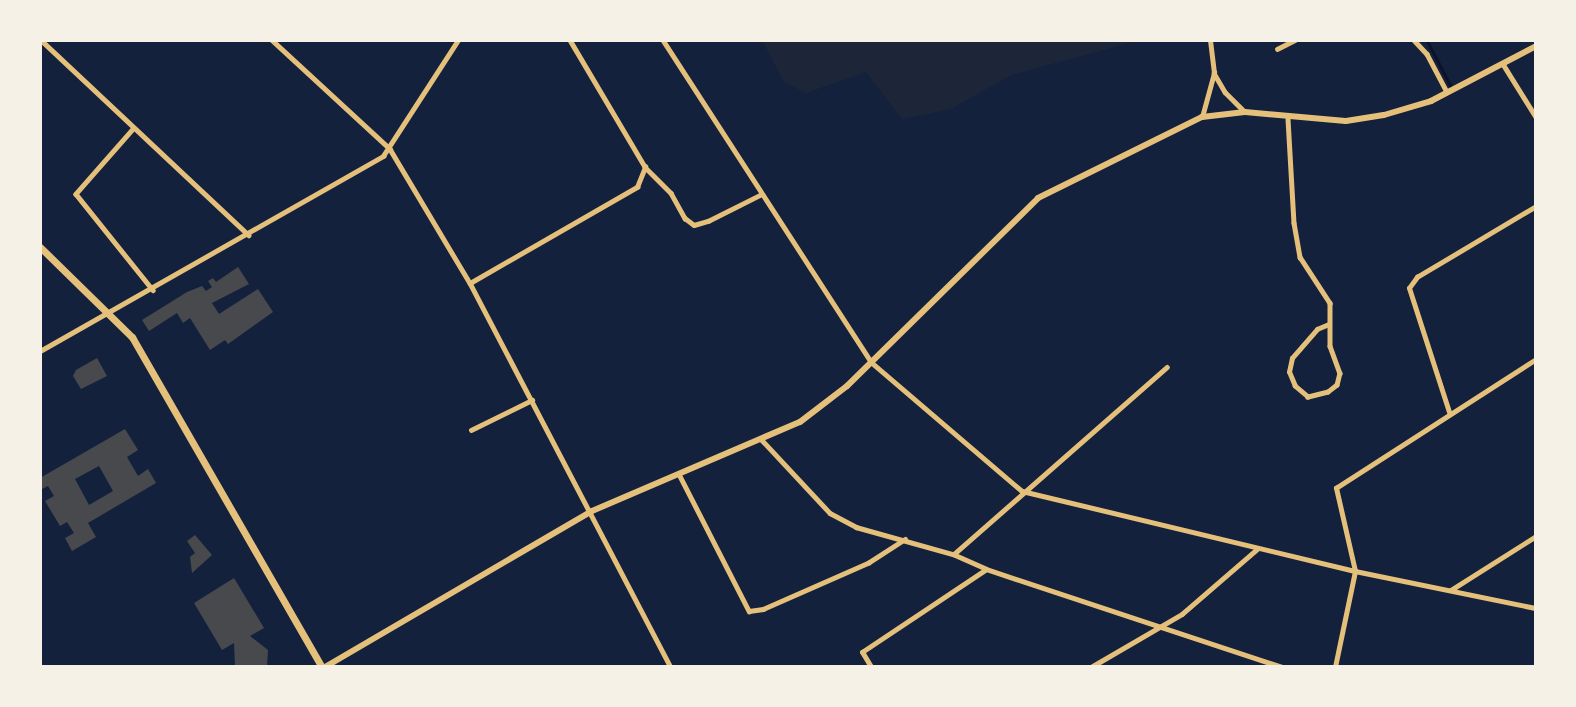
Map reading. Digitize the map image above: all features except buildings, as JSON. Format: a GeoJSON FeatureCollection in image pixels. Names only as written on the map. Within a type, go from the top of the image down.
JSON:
{"type":"FeatureCollection","features":[{"type":"Feature","properties":{"kind":"main road"},"geometry":{"type":"LineString","coordinates":[[40,247],[112,314],[132,337],[324,667]]}},
{"type":"Feature","properties":{"kind":"street"},"geometry":{"type":"LineString","coordinates":[[41,40],[249,236]]}},
{"type":"Feature","properties":{"kind":"street"},"geometry":{"type":"LineString","coordinates":[[272,40],[390,149],[470,283],[592,511],[671,667]]}},
{"type":"Feature","properties":{"kind":"street"},"geometry":{"type":"LineString","coordinates":[[40,351],[112,314],[249,236],[390,149],[458,40]]}},
{"type":"Feature","properties":{"kind":"street"},"geometry":{"type":"LineString","coordinates":[[570,40],[645,167],[694,225],[762,194]]}},
{"type":"Feature","properties":{"kind":"street"},"geometry":{"type":"LineString","coordinates":[[663,40],[871,362],[1022,491],[1355,571],[1536,608]]}},
{"type":"Feature","properties":{"kind":"street"},"geometry":{"type":"LineString","coordinates":[[1202,117],[1214,73],[1210,40]]}},
{"type":"Feature","properties":{"kind":"street"},"geometry":{"type":"LineString","coordinates":[[1277,49],[1295,40]]}},
{"type":"Feature","properties":{"kind":"street"},"geometry":{"type":"LineString","coordinates":[[1414,40],[1447,93]]}},
{"type":"Feature","properties":{"kind":"street"},"geometry":{"type":"LineString","coordinates":[[324,667],[592,511],[680,476],[800,422],[871,362],[1038,198],[1202,117],[1245,112],[1288,119],[1346,121],[1384,115],[1447,93],[1536,46]]}},
{"type":"Feature","properties":{"kind":"street"},"geometry":{"type":"LineString","coordinates":[[1503,63],[1536,117]]}},
{"type":"Feature","properties":{"kind":"street"},"geometry":{"type":"LineString","coordinates":[[1214,73],[1225,92],[1245,112]]}},
{"type":"Feature","properties":{"kind":"street"},"geometry":{"type":"LineString","coordinates":[[1288,119],[1294,223],[1300,257],[1330,303],[1330,346],[1340,373],[1337,385],[1318,397],[1308,397],[1292,379],[1292,358],[1317,329],[1329,324]]}},
{"type":"Feature","properties":{"kind":"street"},"geometry":{"type":"LineString","coordinates":[[134,128],[76,194],[153,290]]}},
{"type":"Feature","properties":{"kind":"street"},"geometry":{"type":"LineString","coordinates":[[470,283],[636,187],[645,167]]}},
{"type":"Feature","properties":{"kind":"street"},"geometry":{"type":"LineString","coordinates":[[1449,412],[1409,288],[1417,277],[1536,206]]}},
{"type":"Feature","properties":{"kind":"street"},"geometry":{"type":"LineString","coordinates":[[1335,667],[1355,571],[1336,488],[1449,412],[1536,359]]}},
{"type":"Feature","properties":{"kind":"street"},"geometry":{"type":"LineString","coordinates":[[953,554],[1022,491],[1167,368]]}},
{"type":"Feature","properties":{"kind":"street"},"geometry":{"type":"LineString","coordinates":[[471,430],[532,400]]}},
{"type":"Feature","properties":{"kind":"street"},"geometry":{"type":"LineString","coordinates":[[761,439],[830,513],[856,527],[953,554],[986,569],[1283,667]]}},
{"type":"Feature","properties":{"kind":"street"},"geometry":{"type":"LineString","coordinates":[[680,476],[749,611],[868,563],[906,539]]}},
{"type":"Feature","properties":{"kind":"street"},"geometry":{"type":"LineString","coordinates":[[1451,590],[1536,536]]}},
{"type":"Feature","properties":{"kind":"street"},"geometry":{"type":"LineString","coordinates":[[1091,667],[1182,614],[1257,548]]}},
{"type":"Feature","properties":{"kind":"street"},"geometry":{"type":"LineString","coordinates":[[871,667],[862,652],[986,569]]}},
{"type":"Feature","properties":{"kind":"shaded area"},"geometry":{"type":"Polygon","coordinates":[[[762,40],[1140,40],[1011,75],[951,109],[902,119],[866,72],[806,93],[784,82],[762,40]]]}},
{"type":"Feature","properties":{"kind":"waterway"},"geometry":{"type":"LineString","coordinates":[[1427,40],[1453,90]]}}]}
